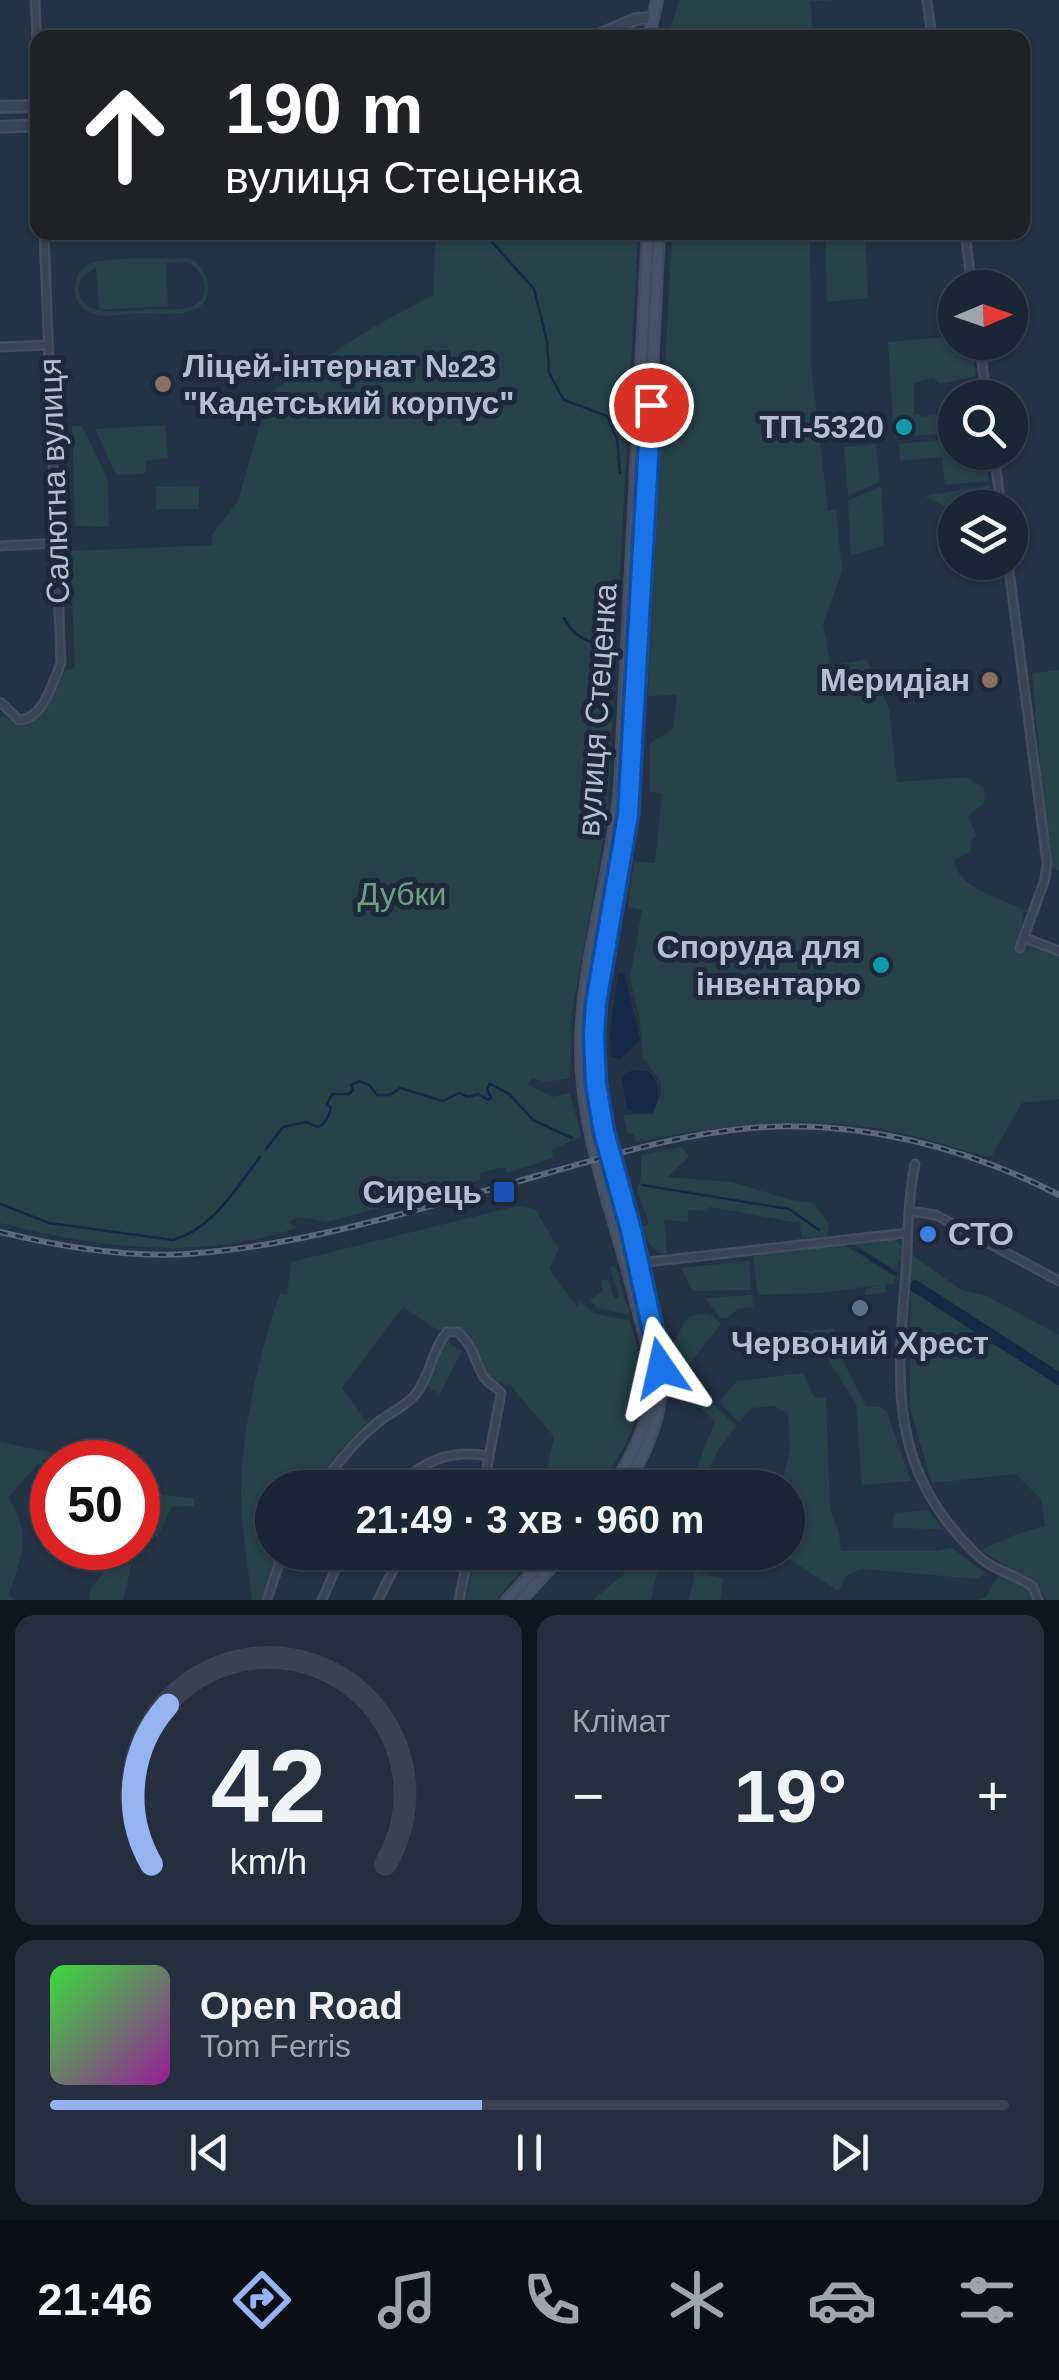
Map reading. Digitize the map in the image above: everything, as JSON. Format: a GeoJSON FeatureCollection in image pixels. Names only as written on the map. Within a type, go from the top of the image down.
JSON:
{"type":"FeatureCollection","features":[{"type":"Feature","properties":{"kind":"main road"},"geometry":{"type":"LineString","coordinates":[[652,30],[657,0]]}},
{"type":"Feature","properties":{"kind":"main road","name":"вулиця Стеценка"},"geometry":{"type":"LineString","coordinates":[[623,1470],[634,1454],[645,1425],[651,1370],[585,1102],[582,1033],[585,992],[612,852],[620,786],[648,240]]}},
{"type":"Feature","properties":{"kind":"main road","name":"вулиця Стеценка"},"geometry":{"type":"LineString","coordinates":[[633,1470],[650,1440],[657,1416],[661,1386],[659,1352],[596,1084],[596,1003],[630,798],[659,240]]}},
{"type":"Feature","properties":{"kind":"main road"},"geometry":{"type":"LineString","coordinates":[[507,1600],[534,1570]]}},
{"type":"Feature","properties":{"kind":"main road"},"geometry":{"type":"LineString","coordinates":[[522,1600],[548,1570]]}},
{"type":"Feature","properties":{"kind":"street"},"geometry":{"type":"LineString","coordinates":[[35,0],[36,30]]}},
{"type":"Feature","properties":{"kind":"street"},"geometry":{"type":"LineString","coordinates":[[927,0],[931,30]]}},
{"type":"Feature","properties":{"kind":"street"},"geometry":{"type":"LineString","coordinates":[[610,30],[636,19],[652,30]]}},
{"type":"Feature","properties":{"kind":"street"},"geometry":{"type":"LineString","coordinates":[[0,107],[30,106]]}},
{"type":"Feature","properties":{"kind":"street"},"geometry":{"type":"LineString","coordinates":[[0,126],[30,125]]}},
{"type":"Feature","properties":{"kind":"street","name":"Салютна вулиця"},"geometry":{"type":"LineString","coordinates":[[0,702],[18,720],[28,720],[38,711],[61,663],[44,240]]}},
{"type":"Feature","properties":{"kind":"street"},"geometry":{"type":"LineString","coordinates":[[966,240],[970,270]]}},
{"type":"Feature","properties":{"kind":"street"},"geometry":{"type":"LineString","coordinates":[[0,347],[49,345]]}},
{"type":"Feature","properties":{"kind":"street"},"geometry":{"type":"LineString","coordinates":[[0,546],[56,543]]}},
{"type":"Feature","properties":{"kind":"street"},"geometry":{"type":"LineString","coordinates":[[1010,580],[1047,863],[1020,948]]}},
{"type":"Feature","properties":{"kind":"street"},"geometry":{"type":"LineString","coordinates":[[1024,938],[1059,951]]}},
{"type":"Feature","properties":{"kind":"street"},"geometry":{"type":"LineString","coordinates":[[914,1164],[907,1232],[900,1414],[911,1451],[937,1505],[972,1551],[993,1569],[1025,1581],[1033,1587],[1038,1600]]}},
{"type":"Feature","properties":{"kind":"street"},"geometry":{"type":"LineString","coordinates":[[909,1211],[936,1215],[1059,1281]]}},
{"type":"Feature","properties":{"kind":"street"},"geometry":{"type":"LineString","coordinates":[[639,1263],[907,1232]]}},
{"type":"Feature","properties":{"kind":"street"},"geometry":{"type":"LineString","coordinates":[[332,1470],[342,1454],[420,1389],[435,1349],[447,1332],[458,1332],[476,1353],[484,1376],[501,1394],[486,1470]]}},
{"type":"Feature","properties":{"kind":"street"},"geometry":{"type":"LineString","coordinates":[[413,1470],[440,1456],[489,1456]]}},
{"type":"Feature","properties":{"kind":"street"},"geometry":{"type":"LineString","coordinates":[[266,1600],[277,1570]]}},
{"type":"Feature","properties":{"kind":"street"},"geometry":{"type":"LineString","coordinates":[[322,1600],[335,1570]]}},
{"type":"Feature","properties":{"kind":"street"},"geometry":{"type":"LineString","coordinates":[[378,1600],[393,1570]]}},
{"type":"Feature","properties":{"kind":"street"},"geometry":{"type":"LineString","coordinates":[[458,1600],[465,1570]]}},
{"type":"Feature","properties":{"kind":"green space"},"geometry":{"type":"Polygon","coordinates":[[[679,0],[851,0],[811,1],[812,30],[670,30],[679,0]]]}},
{"type":"Feature","properties":{"kind":"green space","name":"Дубки"},"geometry":{"type":"Polygon","coordinates":[[[436,240],[638,240],[607,820],[571,1018],[570,1078],[546,1082],[532,1078],[528,1085],[552,1097],[570,1093],[581,1136],[552,1150],[553,1158],[507,1173],[505,1167],[480,1173],[480,1180],[328,1222],[299,1217],[288,1222],[297,1228],[223,1245],[186,1248],[111,1244],[0,1223],[0,718],[3,715],[25,722],[33,718],[47,702],[63,671],[75,668],[70,551],[212,545],[212,535],[238,501],[269,393],[433,295],[436,240]]]}},
{"type":"Feature","properties":{"kind":"green space"},"geometry":{"type":"Polygon","coordinates":[[[672,240],[810,240],[811,364],[828,511],[836,509],[842,571],[823,624],[831,666],[867,659],[889,709],[897,782],[966,777],[984,788],[985,802],[968,816],[977,837],[972,839],[970,852],[955,859],[957,869],[970,885],[1024,910],[1018,950],[1022,952],[1027,942],[1059,954],[1059,1099],[1022,1103],[991,1157],[910,1135],[841,1124],[738,1126],[635,1142],[634,1134],[627,1133],[623,1115],[653,1114],[661,1095],[661,1082],[643,1058],[639,1015],[630,979],[642,910],[628,907],[634,861],[655,863],[662,793],[650,792],[650,743],[673,729],[677,695],[648,696],[672,240]]]}},
{"type":"Feature","properties":{"kind":"green space"},"geometry":{"type":"Polygon","coordinates":[[[825,240],[865,240],[868,298],[827,302],[825,240]]]}},
{"type":"Feature","properties":{"kind":"green space"},"geometry":{"type":"Polygon","coordinates":[[[189,258],[202,269],[208,284],[205,300],[191,311],[102,316],[84,309],[76,297],[78,275],[97,261],[189,258]],[[186,262],[166,263],[168,306],[99,310],[179,309],[196,304],[202,299],[205,285],[199,271],[186,262]],[[96,267],[81,278],[79,292],[90,307],[99,310],[96,267]]]}},
{"type":"Feature","properties":{"kind":"green space"},"geometry":{"type":"Polygon","coordinates":[[[938,338],[938,360],[974,360],[976,376],[914,383],[914,414],[938,414],[938,434],[894,437],[888,342],[938,338]]]}},
{"type":"Feature","properties":{"kind":"green space"},"geometry":{"type":"Polygon","coordinates":[[[165,425],[168,458],[146,461],[145,474],[116,475],[95,429],[165,425]]]}},
{"type":"Feature","properties":{"kind":"green space"},"geometry":{"type":"Polygon","coordinates":[[[72,426],[82,426],[108,480],[109,527],[75,526],[72,426]]]}},
{"type":"Feature","properties":{"kind":"green space"},"geometry":{"type":"Polygon","coordinates":[[[938,440],[938,457],[900,461],[899,444],[938,440]]]}},
{"type":"Feature","properties":{"kind":"green space"},"geometry":{"type":"Polygon","coordinates":[[[876,444],[880,482],[848,496],[844,447],[876,444]]]}},
{"type":"Feature","properties":{"kind":"green space"},"geometry":{"type":"Polygon","coordinates":[[[943,470],[987,470],[988,481],[945,485],[943,470]]]}},
{"type":"Feature","properties":{"kind":"green space"},"geometry":{"type":"Polygon","coordinates":[[[990,485],[991,490],[960,490],[990,485]]]}},
{"type":"Feature","properties":{"kind":"green space"},"geometry":{"type":"Polygon","coordinates":[[[199,486],[199,509],[156,509],[156,487],[199,486]]]}},
{"type":"Feature","properties":{"kind":"green space"},"geometry":{"type":"Polygon","coordinates":[[[881,486],[884,545],[851,556],[848,501],[881,486]]]}},
{"type":"Feature","properties":{"kind":"green space"},"geometry":{"type":"Polygon","coordinates":[[[1059,670],[1059,871],[1049,865],[1032,673],[1059,670]]]}},
{"type":"Feature","properties":{"kind":"green space"},"geometry":{"type":"Polygon","coordinates":[[[682,1147],[689,1157],[667,1177],[731,1182],[814,1203],[829,1224],[827,1238],[802,1237],[799,1223],[710,1207],[688,1210],[688,1222],[664,1220],[667,1254],[657,1251],[643,1226],[649,1224],[637,1190],[641,1155],[682,1147]]]}},
{"type":"Feature","properties":{"kind":"green space"},"geometry":{"type":"Polygon","coordinates":[[[517,1206],[535,1209],[559,1249],[549,1269],[577,1307],[580,1302],[594,1313],[630,1321],[640,1360],[641,1394],[632,1428],[610,1470],[547,1470],[554,1437],[510,1385],[489,1378],[464,1336],[449,1329],[439,1331],[403,1307],[342,1388],[367,1423],[327,1470],[255,1470],[255,1570],[274,1570],[264,1600],[252,1600],[242,1512],[247,1422],[280,1293],[287,1295],[291,1262],[517,1206]]]}},
{"type":"Feature","properties":{"kind":"green space"},"geometry":{"type":"Polygon","coordinates":[[[895,1239],[902,1247],[902,1257],[894,1269],[853,1244],[895,1239]]]}},
{"type":"Feature","properties":{"kind":"green space"},"geometry":{"type":"Polygon","coordinates":[[[844,1245],[895,1277],[895,1283],[885,1285],[887,1292],[865,1295],[866,1289],[880,1285],[821,1293],[758,1295],[753,1259],[757,1253],[844,1245]]]}},
{"type":"Feature","properties":{"kind":"green space"},"geometry":{"type":"Polygon","coordinates":[[[911,1254],[961,1290],[987,1296],[1059,1335],[1059,1600],[1047,1600],[1034,1583],[981,1550],[1045,1526],[1041,1499],[1016,1474],[932,1483],[910,1409],[911,1254]]]}},
{"type":"Feature","properties":{"kind":"green space"},"geometry":{"type":"Polygon","coordinates":[[[749,1261],[751,1290],[692,1291],[681,1268],[749,1261]]]}},
{"type":"Feature","properties":{"kind":"green space"},"geometry":{"type":"Polygon","coordinates":[[[615,1265],[630,1315],[597,1308],[590,1300],[603,1291],[601,1281],[608,1279],[614,1299],[619,1298],[610,1267],[615,1265]]]}},
{"type":"Feature","properties":{"kind":"green space"},"geometry":{"type":"Polygon","coordinates":[[[752,1295],[753,1307],[738,1309],[726,1319],[705,1298],[752,1295]]]}},
{"type":"Feature","properties":{"kind":"green space"},"geometry":{"type":"Polygon","coordinates":[[[703,1314],[713,1316],[721,1324],[671,1387],[669,1352],[685,1321],[703,1314]]]}},
{"type":"Feature","properties":{"kind":"green space"},"geometry":{"type":"Polygon","coordinates":[[[834,1328],[839,1353],[866,1406],[887,1412],[911,1481],[862,1485],[856,1404],[829,1361],[821,1335],[763,1342],[764,1335],[834,1328]]]}},
{"type":"Feature","properties":{"kind":"green space"},"geometry":{"type":"Polygon","coordinates":[[[446,1341],[462,1351],[440,1394],[426,1385],[446,1341]]]}},
{"type":"Feature","properties":{"kind":"green space"},"geometry":{"type":"Polygon","coordinates":[[[803,1373],[814,1397],[826,1398],[830,1509],[841,1551],[952,1548],[985,1573],[978,1579],[862,1569],[847,1575],[838,1591],[805,1569],[805,1470],[785,1470],[790,1450],[788,1413],[774,1406],[752,1408],[739,1422],[719,1402],[737,1381],[803,1373]]]}},
{"type":"Feature","properties":{"kind":"green space"},"geometry":{"type":"Polygon","coordinates":[[[706,1397],[736,1426],[709,1470],[696,1470],[715,1421],[698,1406],[706,1397]]]}},
{"type":"Feature","properties":{"kind":"green space"},"geometry":{"type":"Polygon","coordinates":[[[0,1442],[30,1448],[30,1473],[8,1497],[21,1524],[23,1545],[9,1595],[15,1600],[0,1600],[0,1442]]]}},
{"type":"Feature","properties":{"kind":"green space"},"geometry":{"type":"Polygon","coordinates":[[[160,1495],[194,1498],[194,1506],[171,1507],[160,1532],[160,1495]]]}},
{"type":"Feature","properties":{"kind":"green space"},"geometry":{"type":"Polygon","coordinates":[[[928,1510],[942,1529],[893,1528],[894,1513],[928,1510]]]}},
{"type":"Feature","properties":{"kind":"green space"},"geometry":{"type":"Polygon","coordinates":[[[130,1570],[123,1600],[89,1600],[91,1588],[104,1572],[130,1570]]]}},
{"type":"Feature","properties":{"kind":"green space"},"geometry":{"type":"Polygon","coordinates":[[[471,1570],[522,1570],[495,1600],[465,1600],[471,1570]]]}},
{"type":"Feature","properties":{"kind":"green space"},"geometry":{"type":"Polygon","coordinates":[[[629,1570],[658,1570],[651,1600],[593,1600],[629,1570]]]}},
{"type":"Feature","properties":{"kind":"green space"},"geometry":{"type":"Polygon","coordinates":[[[695,1572],[724,1578],[720,1600],[689,1600],[695,1572]]]}},
{"type":"Feature","properties":{"kind":"green space"},"geometry":{"type":"Polygon","coordinates":[[[998,1576],[1026,1585],[1035,1600],[977,1600],[986,1597],[998,1576]]]}},
{"type":"Feature","properties":{"kind":"water"},"geometry":{"type":"Polygon","coordinates":[[[618,973],[625,975],[640,1040],[621,1059],[611,1057],[610,1031],[618,973]]]}},
{"type":"Feature","properties":{"kind":"water"},"geometry":{"type":"Polygon","coordinates":[[[649,1072],[656,1082],[658,1096],[653,1112],[634,1113],[627,1108],[622,1079],[625,1073],[649,1072]]]}},
{"type":"Feature","properties":{"kind":"waterway"},"geometry":{"type":"LineString","coordinates":[[490,240],[534,289],[547,341],[549,373],[564,400],[607,416],[617,439],[620,473]]}},
{"type":"Feature","properties":{"kind":"waterway"},"geometry":{"type":"LineString","coordinates":[[564,618],[583,639],[593,643],[604,639]]}},
{"type":"Feature","properties":{"kind":"waterway","name":"Сирець"},"geometry":{"type":"LineString","coordinates":[[266,1149],[283,1127],[306,1122],[321,1126],[329,1114],[331,1108],[327,1104],[332,1094],[349,1094],[353,1090],[351,1085],[359,1081],[377,1095],[390,1095],[400,1088],[443,1101],[459,1093],[468,1097],[478,1094],[488,1100],[490,1084],[509,1094],[533,1120],[572,1138]]}},
{"type":"Feature","properties":{"kind":"waterway","name":"Сирець"},"geometry":{"type":"LineString","coordinates":[[0,1204],[49,1223],[173,1240],[212,1217],[260,1157]]}},
{"type":"Feature","properties":{"kind":"waterway","name":"Сирець"},"geometry":{"type":"LineString","coordinates":[[642,1185],[789,1209],[819,1230]]}},
{"type":"Feature","properties":{"kind":"waterway","name":"Сирець"},"geometry":{"type":"LineString","coordinates":[[858,1250],[896,1274]]}},
{"type":"Feature","properties":{"kind":"waterway","name":"Сирець"},"geometry":{"type":"LineString","coordinates":[[915,1286],[1059,1379]]}},
{"type":"Feature","properties":{"kind":"railway"},"geometry":{"type":"LineString","coordinates":[[0,1232],[117,1253],[164,1255],[234,1249],[371,1222],[675,1140],[790,1126],[870,1133],[949,1150],[1059,1195]]}},
{"type":"Feature","properties":{"kind":"place","name":"Ліцей-інтернат №23 \"Кадетський корпус\""},"geometry":{"type":"Point","coordinates":[163,384]}},
{"type":"Feature","properties":{"kind":"place","name":"ТП-5320"},"geometry":{"type":"Point","coordinates":[904,427]}},
{"type":"Feature","properties":{"kind":"place","name":"Меридіан"},"geometry":{"type":"Point","coordinates":[990,680]}},
{"type":"Feature","properties":{"kind":"place","name":"Споруда для інвентарю"},"geometry":{"type":"Point","coordinates":[881,965]}},
{"type":"Feature","properties":{"kind":"place","name":"Сирець"},"geometry":{"type":"Point","coordinates":[504,1192]}},
{"type":"Feature","properties":{"kind":"place","name":"СТО"},"geometry":{"type":"Point","coordinates":[928,1234]}},
{"type":"Feature","properties":{"kind":"place","name":"Червоний Хрест"},"geometry":{"type":"Point","coordinates":[860,1308]}},
{"type":"Feature","properties":{"kind":"route"},"geometry":{"type":"LineString","coordinates":[[651,405],[628,815],[596,1003],[594,1036],[604,1132],[631,1230],[661,1368]]}}]}
